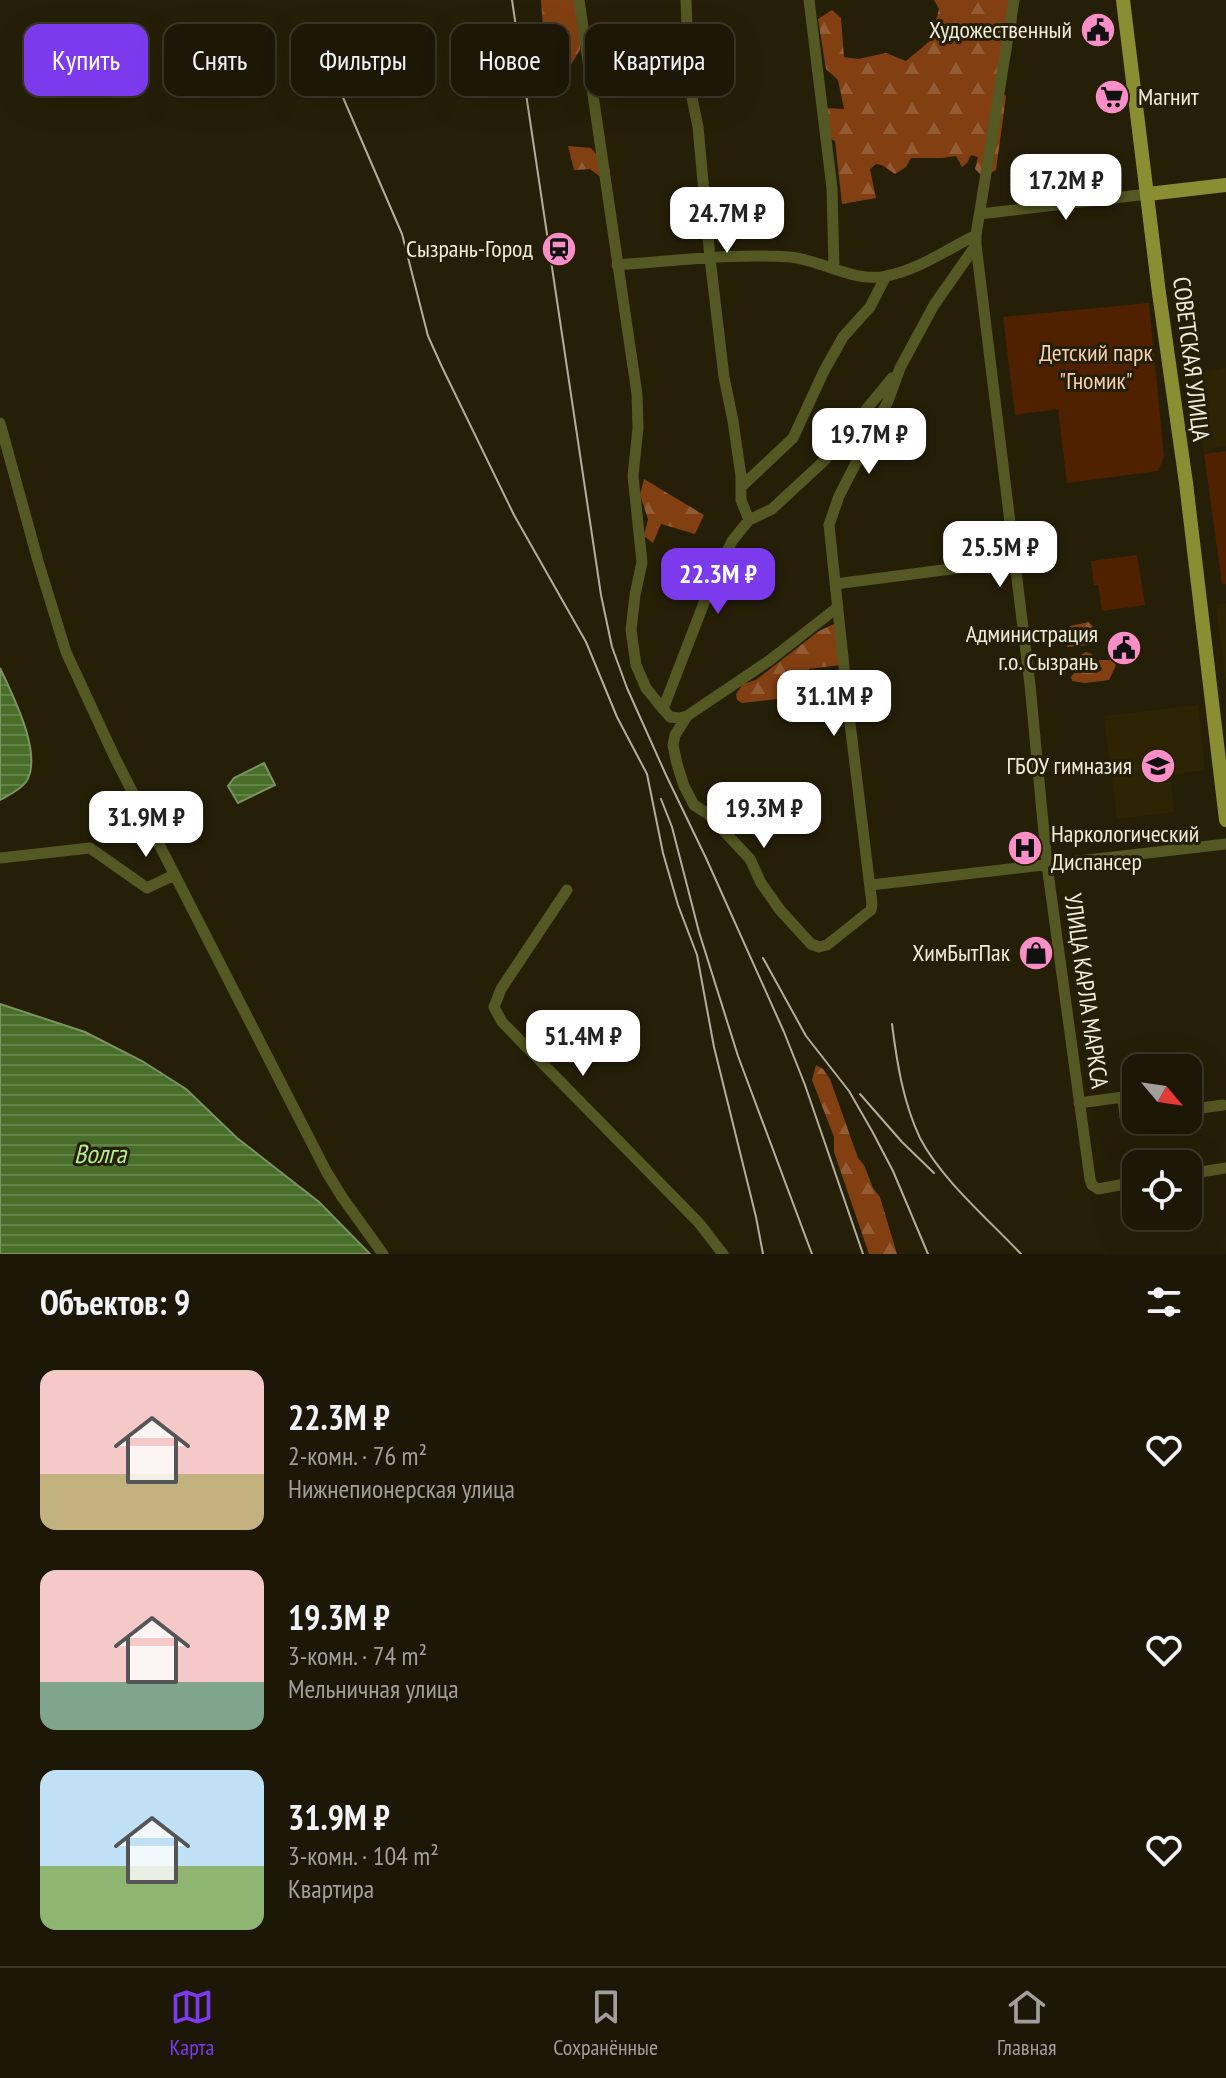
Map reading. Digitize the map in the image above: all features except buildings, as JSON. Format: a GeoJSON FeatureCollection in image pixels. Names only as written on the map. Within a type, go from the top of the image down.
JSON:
{"type":"FeatureCollection","features":[{"type":"Feature","properties":{"kind":"main road","name":"СОВЕТСКАЯ УЛИЦА"},"geometry":{"type":"LineString","coordinates":[[1123,0],[1226,820]]}},
{"type":"Feature","properties":{"kind":"main road"},"geometry":{"type":"LineString","coordinates":[[1148,194],[1226,185]]}},
{"type":"Feature","properties":{"kind":"street"},"geometry":{"type":"LineString","coordinates":[[579,0],[637,394],[633,476],[642,562],[631,630],[636,665],[646,688],[667,713],[680,718],[687,716],[770,660],[838,607]]}},
{"type":"Feature","properties":{"kind":"street"},"geometry":{"type":"LineString","coordinates":[[686,0],[687,27],[694,59],[691,93],[698,127],[724,377],[741,476],[741,500],[749,520]]}},
{"type":"Feature","properties":{"kind":"street"},"geometry":{"type":"LineString","coordinates":[[809,0],[832,188],[834,269]]}},
{"type":"Feature","properties":{"kind":"street","name":"УЛИЦА КАРЛА МАРКСА"},"geometry":{"type":"LineString","coordinates":[[1014,0],[976,240],[1030,685],[1047,865],[1090,1179],[1098,1189],[1122,1185]]}},
{"type":"Feature","properties":{"kind":"street"},"geometry":{"type":"LineString","coordinates":[[980,214],[1148,194]]}},
{"type":"Feature","properties":{"kind":"street"},"geometry":{"type":"LineString","coordinates":[[617,265],[710,258],[794,257],[871,278],[913,267],[976,240]]}},
{"type":"Feature","properties":{"kind":"street"},"geometry":{"type":"LineString","coordinates":[[687,716],[675,735],[673,745],[684,786],[694,805],[708,814],[750,859],[761,883],[780,910],[811,944],[819,947],[827,945],[871,910],[871,885],[829,525],[839,496],[888,401],[900,368],[934,305],[976,240]]}},
{"type":"Feature","properties":{"kind":"street"},"geometry":{"type":"LineString","coordinates":[[741,487],[793,438],[843,337],[870,307],[886,276]]}},
{"type":"Feature","properties":{"kind":"street"},"geometry":{"type":"LineString","coordinates":[[667,713],[709,590],[732,541],[749,520],[772,509],[825,460],[900,368]]}},
{"type":"Feature","properties":{"kind":"street"},"geometry":{"type":"LineString","coordinates":[[0,423],[66,652],[115,758],[326,1171],[383,1254]]}},
{"type":"Feature","properties":{"kind":"street"},"geometry":{"type":"LineString","coordinates":[[835,584],[1013,561]]}},
{"type":"Feature","properties":{"kind":"street"},"geometry":{"type":"LineString","coordinates":[[871,885],[1226,844]]}},
{"type":"Feature","properties":{"kind":"street"},"geometry":{"type":"LineString","coordinates":[[0,858],[90,848],[147,888],[174,875]]}},
{"type":"Feature","properties":{"kind":"street"},"geometry":{"type":"LineString","coordinates":[[567,890],[501,989],[494,1007],[502,1022],[699,1223],[723,1254]]}},
{"type":"Feature","properties":{"kind":"street"},"geometry":{"type":"LineString","coordinates":[[1079,1103],[1122,1097]]}},
{"type":"Feature","properties":{"kind":"street"},"geometry":{"type":"LineString","coordinates":[[1202,1108],[1223,1105]]}},
{"type":"Feature","properties":{"kind":"street"},"geometry":{"type":"LineString","coordinates":[[1202,1172],[1226,1168]]}},
{"type":"Feature","properties":{"kind":"shaded area"},"geometry":{"type":"Polygon","coordinates":[[[1226,368],[1226,446],[1204,454],[1191,374],[1226,368]]]}},
{"type":"Feature","properties":{"kind":"shaded area"},"geometry":{"type":"Polygon","coordinates":[[[1226,603],[1226,685],[1216,604],[1226,603]]]}},
{"type":"Feature","properties":{"kind":"shaded area","name":"ГБОУ гимназия"},"geometry":{"type":"Polygon","coordinates":[[[1198,705],[1205,770],[1170,775],[1175,812],[1117,819],[1104,716],[1198,705]]]}},
{"type":"Feature","properties":{"kind":"green space"},"geometry":{"type":"Polygon","coordinates":[[[541,0],[577,0],[580,50],[569,68],[569,24],[543,24],[541,0]]]}},
{"type":"Feature","properties":{"kind":"green space"},"geometry":{"type":"Polygon","coordinates":[[[934,0],[1018,0],[1016,29],[1008,36],[1002,93],[1006,96],[996,170],[983,177],[975,169],[978,157],[971,155],[962,167],[956,156],[911,158],[906,167],[895,174],[876,164],[870,169],[876,198],[842,204],[835,141],[826,137],[825,108],[844,109],[838,80],[826,69],[818,19],[832,10],[841,18],[844,57],[858,59],[886,53],[906,61],[931,40],[939,9],[934,0]]]}},
{"type":"Feature","properties":{"kind":"green space"},"geometry":{"type":"Polygon","coordinates":[[[568,146],[591,148],[610,170],[610,184],[590,169],[574,170],[568,146]]]}},
{"type":"Feature","properties":{"kind":"green space","name":"Детский парк \"Гномик\""},"geometry":{"type":"Polygon","coordinates":[[[1149,303],[1164,457],[1158,471],[1067,483],[1058,409],[1015,415],[1003,317],[1149,303]]]}},
{"type":"Feature","properties":{"kind":"green space"},"geometry":{"type":"Polygon","coordinates":[[[1226,451],[1226,584],[1222,584],[1204,454],[1226,451]]]}},
{"type":"Feature","properties":{"kind":"green space"},"geometry":{"type":"Polygon","coordinates":[[[644,479],[704,515],[695,534],[661,524],[653,543],[644,536],[648,519],[640,495],[644,479]]]}},
{"type":"Feature","properties":{"kind":"green space"},"geometry":{"type":"Polygon","coordinates":[[[1137,555],[1145,605],[1102,611],[1091,561],[1137,555]]]}},
{"type":"Feature","properties":{"kind":"green space"},"geometry":{"type":"Polygon","coordinates":[[[1089,622],[1093,627],[1086,638],[1088,645],[1068,647],[1067,632],[1070,626],[1089,622]]]}},
{"type":"Feature","properties":{"kind":"green space"},"geometry":{"type":"Polygon","coordinates":[[[834,624],[841,665],[809,669],[811,695],[742,703],[737,700],[736,694],[743,684],[756,680],[819,631],[834,624]]]}},
{"type":"Feature","properties":{"kind":"green space"},"geometry":{"type":"Polygon","coordinates":[[[1086,652],[1096,660],[1093,669],[1087,670],[1087,673],[1101,671],[1099,660],[1113,660],[1116,665],[1109,680],[1072,681],[1075,672],[1070,663],[1085,663],[1079,656],[1086,652]]]}},
{"type":"Feature","properties":{"kind":"green space"},"geometry":{"type":"Polygon","coordinates":[[[816,1065],[830,1079],[858,1158],[880,1197],[897,1254],[869,1254],[834,1152],[834,1137],[812,1080],[816,1065]]]}},
{"type":"Feature","properties":{"kind":"water"},"geometry":{"type":"Polygon","coordinates":[[[0,668],[29,741],[31,770],[18,790],[0,800],[0,668]]]}},
{"type":"Feature","properties":{"kind":"water"},"geometry":{"type":"Polygon","coordinates":[[[264,763],[275,785],[238,803],[228,786],[234,778],[264,763]]]}},
{"type":"Feature","properties":{"kind":"water","name":"Волга"},"geometry":{"type":"Polygon","coordinates":[[[0,1004],[85,1032],[142,1061],[186,1089],[237,1138],[319,1202],[370,1254],[0,1254],[0,1004]]]}},
{"type":"Feature","properties":{"kind":"railway"},"geometry":{"type":"LineString","coordinates":[[512,0],[601,595],[612,647],[627,688],[784,1032],[863,1254]]}},
{"type":"Feature","properties":{"kind":"railway"},"geometry":{"type":"LineString","coordinates":[[342,96],[402,234],[428,336],[514,515],[586,642],[617,717],[647,774],[663,853],[697,955],[714,1047],[763,1254]]}},
{"type":"Feature","properties":{"kind":"railway"},"geometry":{"type":"LineString","coordinates":[[661,799],[672,827],[699,932],[738,1056],[812,1254]]}},
{"type":"Feature","properties":{"kind":"railway"},"geometry":{"type":"LineString","coordinates":[[763,958],[806,1036],[849,1091],[872,1131],[893,1171],[928,1254]]}},
{"type":"Feature","properties":{"kind":"railway"},"geometry":{"type":"LineString","coordinates":[[892,1024],[905,1096],[920,1138],[953,1184],[1021,1254]]}},
{"type":"Feature","properties":{"kind":"railway"},"geometry":{"type":"LineString","coordinates":[[860,1094],[934,1173]]}},
{"type":"Feature","properties":{"kind":"place","name":"Художественный"},"geometry":{"type":"Point","coordinates":[1098,30]}},
{"type":"Feature","properties":{"kind":"place","name":"Магнит"},"geometry":{"type":"Point","coordinates":[1112,97]}},
{"type":"Feature","properties":{"kind":"place","name":"Сызрань-Город"},"geometry":{"type":"Point","coordinates":[559,249]}},
{"type":"Feature","properties":{"kind":"place","name":"Администрация г.о. Сызрань"},"geometry":{"type":"Point","coordinates":[1124,648]}},
{"type":"Feature","properties":{"kind":"place","name":"ГБОУ гимназия"},"geometry":{"type":"Point","coordinates":[1158,766]}},
{"type":"Feature","properties":{"kind":"place","name":"Наркологический Диспансер"},"geometry":{"type":"Point","coordinates":[1025,848]}},
{"type":"Feature","properties":{"kind":"place","name":"ХимБытПак"},"geometry":{"type":"Point","coordinates":[1036,953]}}]}
